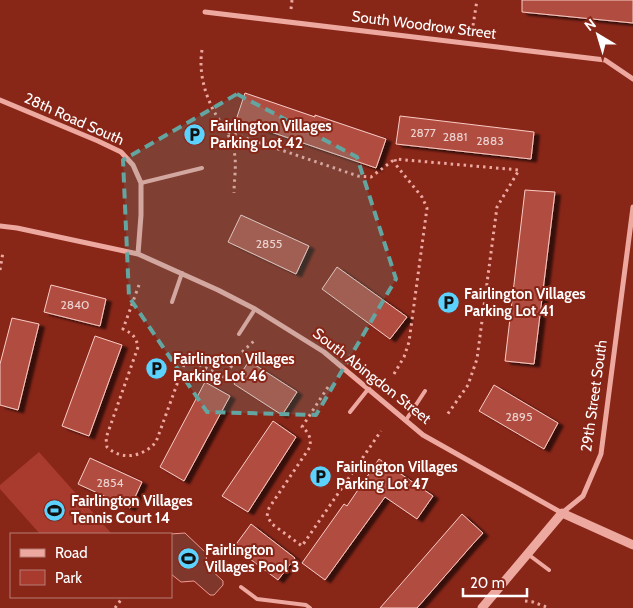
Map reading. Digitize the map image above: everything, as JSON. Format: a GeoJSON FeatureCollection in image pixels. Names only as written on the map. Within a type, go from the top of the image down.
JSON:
{"type":"FeatureCollection","features":[{"type":"Feature","properties":{"kind":"street","name":"South Woodrow Street"},"geometry":{"type":"LineString","coordinates":[[205,12],[605,60],[633,79]]}},
{"type":"Feature","properties":{"kind":"street","name":"28th Road South"},"geometry":{"type":"LineString","coordinates":[[0,100],[121,152],[133,165],[140,183],[141,215],[138,254]]}},
{"type":"Feature","properties":{"kind":"street","name":"29th Street South"},"geometry":{"type":"LineString","coordinates":[[482,608],[562,513],[583,496],[601,454],[630,248],[633,207]]}},
{"type":"Feature","properties":{"kind":"street","name":"South Abingdon Street"},"geometry":{"type":"LineString","coordinates":[[0,226],[138,254],[182,273],[255,309],[324,352],[423,435],[562,513],[633,545]]}},
{"type":"Feature","properties":{"kind":"lane"},"geometry":{"type":"LineString","coordinates":[[140,183],[202,168]]}},
{"type":"Feature","properties":{"kind":"lane"},"geometry":{"type":"LineString","coordinates":[[172,302],[182,273]]}},
{"type":"Feature","properties":{"kind":"lane"},"geometry":{"type":"LineString","coordinates":[[239,334],[255,309]]}},
{"type":"Feature","properties":{"kind":"lane"},"geometry":{"type":"LineString","coordinates":[[350,412],[369,388]]}},
{"type":"Feature","properties":{"kind":"lane"},"geometry":{"type":"LineString","coordinates":[[406,420],[425,392]]}},
{"type":"Feature","properties":{"kind":"lane"},"geometry":{"type":"LineString","coordinates":[[528,554],[549,570]]}},
{"type":"Feature","properties":{"kind":"lane"},"geometry":{"type":"LineString","coordinates":[[241,588],[257,599],[306,605],[310,608]]}},
{"type":"Feature","properties":{"kind":"path"},"geometry":{"type":"LineString","coordinates":[[470,44],[477,0]]}},
{"type":"Feature","properties":{"kind":"path"},"geometry":{"type":"LineString","coordinates":[[202,50],[201,72],[210,103],[228,132],[235,152],[234,193]]}},
{"type":"Feature","properties":{"kind":"path"},"geometry":{"type":"LineString","coordinates":[[228,132],[358,176],[371,177],[395,159],[519,170],[497,207],[477,360],[468,386],[448,415]]}},
{"type":"Feature","properties":{"kind":"path"},"geometry":{"type":"LineString","coordinates":[[394,374],[410,342],[427,208],[422,197],[396,165],[395,159]]}},
{"type":"Feature","properties":{"kind":"path"},"geometry":{"type":"LineString","coordinates":[[0,270],[3,252]]}},
{"type":"Feature","properties":{"kind":"path"},"geometry":{"type":"LineString","coordinates":[[139,285],[123,329],[137,339],[138,347],[106,438],[107,447],[114,453],[125,456],[137,454],[150,449],[156,442],[184,364],[190,361],[196,363],[224,378],[240,354],[256,339]]}},
{"type":"Feature","properties":{"kind":"path"},"geometry":{"type":"LineString","coordinates":[[328,387],[302,427],[311,439],[310,447],[269,508],[267,516],[272,524],[302,546],[381,431]]}},
{"type":"Feature","properties":{"kind":"path"},"geometry":{"type":"LineString","coordinates":[[525,601],[549,608]]}},
{"type":"Feature","properties":{"kind":"highlighted area"},"geometry":{"type":"Polygon","coordinates":[[[237,94],[357,157],[396,279],[316,415],[207,412],[129,297],[123,160],[237,94]]]}},
{"type":"Feature","properties":{"kind":"green space","name":"Fairlington Villages Tennis Court 14"},"geometry":{"type":"Polygon","coordinates":[[[39,452],[111,533],[39,533],[0,489],[0,485],[39,452]]]}},
{"type":"Feature","properties":{"kind":"shaded area","name":"Fairlington Villages Pool 3"},"geometry":{"type":"Polygon","coordinates":[[[185,533],[206,553],[207,566],[223,581],[223,585],[214,595],[210,595],[194,581],[181,582],[172,575],[172,534],[185,533]]]}},
{"type":"Feature","properties":{"kind":"building"},"geometry":{"type":"Polygon","coordinates":[[[522,0],[633,0],[633,23],[522,12],[522,0]]]}},
{"type":"Feature","properties":{"kind":"building"},"geometry":{"type":"Polygon","coordinates":[[[245,93],[386,139],[376,168],[236,120],[245,93]]]}},
{"type":"Feature","properties":{"kind":"building"},"geometry":{"type":"Polygon","coordinates":[[[400,116],[534,132],[531,159],[396,144],[400,116]]]}},
{"type":"Feature","properties":{"kind":"building"},"geometry":{"type":"Polygon","coordinates":[[[525,190],[555,192],[534,364],[505,361],[525,190]]]}},
{"type":"Feature","properties":{"kind":"building"},"geometry":{"type":"Polygon","coordinates":[[[241,215],[309,246],[296,274],[228,242],[241,215]]]}},
{"type":"Feature","properties":{"kind":"building"},"geometry":{"type":"Polygon","coordinates":[[[337,267],[407,317],[390,339],[322,289],[337,267]]]}},
{"type":"Feature","properties":{"kind":"building"},"geometry":{"type":"Polygon","coordinates":[[[51,285],[106,299],[100,326],[44,312],[51,285]]]}},
{"type":"Feature","properties":{"kind":"building"},"geometry":{"type":"Polygon","coordinates":[[[12,318],[39,324],[18,410],[0,405],[0,364],[12,318]]]}},
{"type":"Feature","properties":{"kind":"building"},"geometry":{"type":"Polygon","coordinates":[[[95,336],[122,345],[89,436],[62,426],[95,336]]]}},
{"type":"Feature","properties":{"kind":"building"},"geometry":{"type":"Polygon","coordinates":[[[249,361],[297,392],[282,415],[234,384],[249,361]]]}},
{"type":"Feature","properties":{"kind":"building"},"geometry":{"type":"Polygon","coordinates":[[[205,382],[230,396],[184,481],[160,467],[205,382]]]}},
{"type":"Feature","properties":{"kind":"building"},"geometry":{"type":"Polygon","coordinates":[[[494,385],[558,423],[544,449],[479,411],[494,385]]]}},
{"type":"Feature","properties":{"kind":"building"},"geometry":{"type":"Polygon","coordinates":[[[273,421],[296,437],[248,512],[222,496],[273,421]]]}},
{"type":"Feature","properties":{"kind":"building"},"geometry":{"type":"Polygon","coordinates":[[[90,458],[142,482],[130,508],[78,484],[90,458]]]}},
{"type":"Feature","properties":{"kind":"building"},"geometry":{"type":"Polygon","coordinates":[[[379,459],[433,496],[417,519],[385,497],[325,580],[302,563],[344,504],[347,506],[379,459]]]}},
{"type":"Feature","properties":{"kind":"building"},"geometry":{"type":"Polygon","coordinates":[[[462,514],[483,533],[417,608],[380,608],[462,514]]]}},
{"type":"Feature","properties":{"kind":"building"},"geometry":{"type":"Polygon","coordinates":[[[251,524],[295,558],[278,580],[234,547],[251,524]]]}},
{"type":"Feature","properties":{"kind":"place","name":"Fairlington Villages Parking Lot 42"},"geometry":{"type":"Point","coordinates":[194,135]}},
{"type":"Feature","properties":{"kind":"place","name":"Fairlington Villages Parking Lot 41"},"geometry":{"type":"Point","coordinates":[448,303]}},
{"type":"Feature","properties":{"kind":"place","name":"Fairlington Villages Parking Lot 46"},"geometry":{"type":"Point","coordinates":[157,368]}},
{"type":"Feature","properties":{"kind":"place","name":"Fairlington Villages Parking Lot 47"},"geometry":{"type":"Point","coordinates":[320,476]}},
{"type":"Feature","properties":{"kind":"place","name":"Fairlington Villages Tennis Court 14"},"geometry":{"type":"Point","coordinates":[55,510]}},
{"type":"Feature","properties":{"kind":"place","name":"Fairlington Villages Pool 3"},"geometry":{"type":"Point","coordinates":[189,559]}}]}
